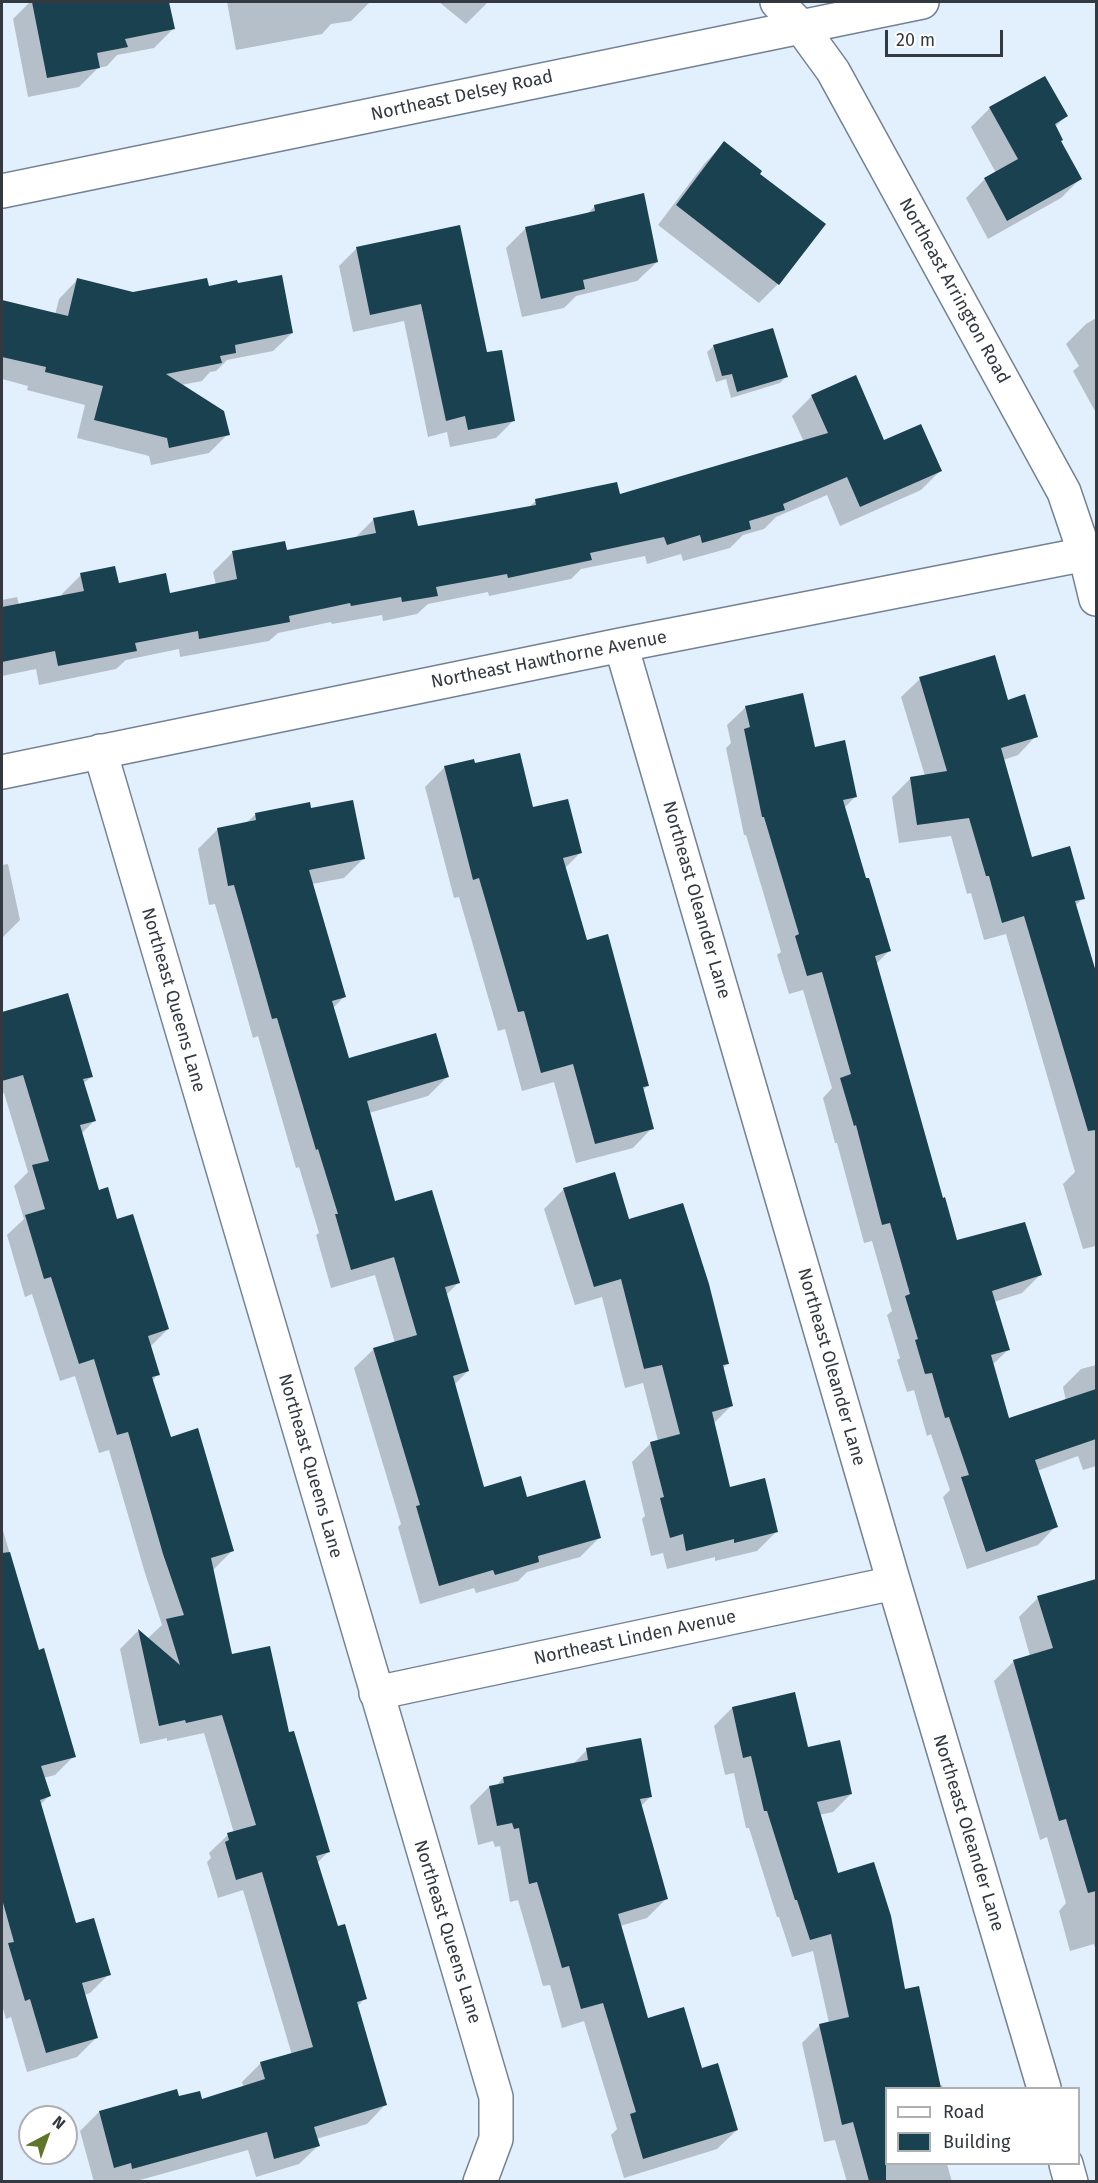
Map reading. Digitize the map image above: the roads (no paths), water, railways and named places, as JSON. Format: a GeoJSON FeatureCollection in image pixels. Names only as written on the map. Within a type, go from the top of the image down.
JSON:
{"type":"FeatureCollection","features":[{"type":"Feature","properties":{"kind":"street","name":"Northeast Arrington Road"},"geometry":{"type":"LineString","coordinates":[[777,2],[801,27],[833,71],[1064,492],[1091,553],[1096,599]]}},
{"type":"Feature","properties":{"kind":"street","name":"Northeast Delsey Road"},"geometry":{"type":"LineString","coordinates":[[2,190],[922,2]]}},
{"type":"Feature","properties":{"kind":"street","name":"Northeast Hawthorne Avenue"},"geometry":{"type":"LineString","coordinates":[[2,772],[621,645],[1091,553]]}},
{"type":"Feature","properties":{"kind":"street","name":"Northeast Oleander Lane"},"geometry":{"type":"LineString","coordinates":[[621,645],[894,1583],[1044,2087]]}},
{"type":"Feature","properties":{"kind":"street","name":"Northeast Queens Lane"},"geometry":{"type":"LineString","coordinates":[[100,751],[496,2097],[496,2139],[480,2181]]}},
{"type":"Feature","properties":{"kind":"street","name":"Northeast Linden Avenue"},"geometry":{"type":"LineString","coordinates":[[376,1693],[894,1583]]}},
{"type":"Feature","properties":{"kind":"street"},"geometry":{"type":"LineString","coordinates":[[1067,2165],[1071,2181]]}}]}
